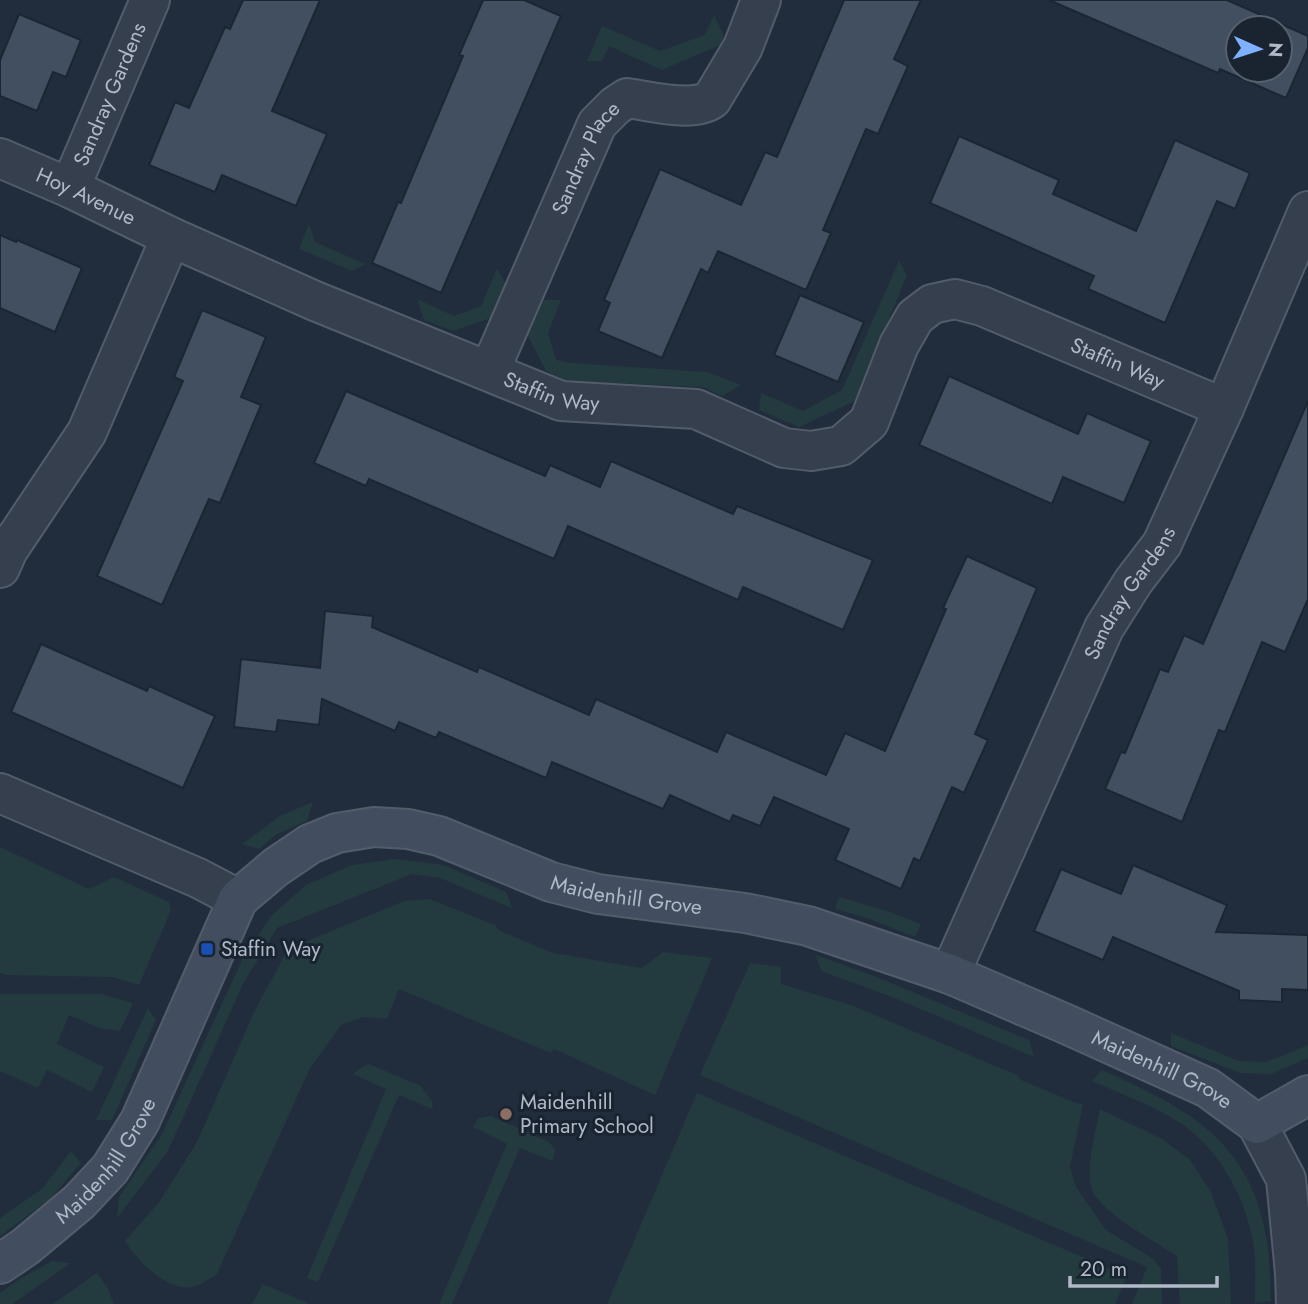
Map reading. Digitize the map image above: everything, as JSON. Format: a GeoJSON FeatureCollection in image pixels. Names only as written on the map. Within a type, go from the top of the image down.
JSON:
{"type":"FeatureCollection","features":[{"type":"Feature","properties":{"kind":"street","name":"Sandray Gardens"},"geometry":{"type":"LineString","coordinates":[[69,188],[150,0]]}},
{"type":"Feature","properties":{"kind":"street","name":"Sandray Place"},"geometry":{"type":"LineString","coordinates":[[490,370],[597,124],[627,98],[692,106],[704,105],[712,99],[743,47],[761,0]]}},
{"type":"Feature","properties":{"kind":"street","name":"Hoy Avenue"},"geometry":{"type":"LineString","coordinates":[[0,159],[69,188],[171,237]]}},
{"type":"Feature","properties":{"kind":"street","name":"Sandray Gardens"},"geometry":{"type":"LineString","coordinates":[[950,975],[1104,628],[1133,582],[1162,544],[1224,408],[1308,211]]}},
{"type":"Feature","properties":{"kind":"street","name":"Staffin Way"},"geometry":{"type":"LineString","coordinates":[[171,237],[315,301],[561,401],[696,408],[784,448],[811,451],[841,446],[869,422],[899,345],[915,317],[932,304],[955,299],[982,306],[1224,408]]}},
{"type":"Feature","properties":{"kind":"street"},"geometry":{"type":"LineString","coordinates":[[0,568],[8,550],[87,432],[171,237]]}},
{"type":"Feature","properties":{"kind":"street"},"geometry":{"type":"LineString","coordinates":[[0,793],[198,878],[238,899]]}},
{"type":"Feature","properties":{"kind":"street","name":"Maidenhill Grove"},"geometry":{"type":"LineString","coordinates":[[0,1264],[79,1202],[110,1169],[140,1121],[238,899],[276,867],[310,844],[337,833],[374,827],[408,830],[461,843],[551,882],[598,894],[745,914],[808,926],[950,975],[1208,1088],[1256,1124],[1286,1179],[1296,1304]]}},
{"type":"Feature","properties":{"kind":"street"},"geometry":{"type":"LineString","coordinates":[[1256,1124],[1308,1095]]}},
{"type":"Feature","properties":{"kind":"green space"},"geometry":{"type":"Polygon","coordinates":[[[714,15],[724,36],[720,45],[662,70],[609,46],[602,61],[587,61],[602,26],[660,51],[705,35],[714,15]]]}},
{"type":"Feature","properties":{"kind":"green space"},"geometry":{"type":"Polygon","coordinates":[[[309,224],[315,242],[365,264],[352,271],[299,249],[309,224]]]}},
{"type":"Feature","properties":{"kind":"green space"},"geometry":{"type":"Polygon","coordinates":[[[899,261],[907,275],[855,401],[799,427],[759,410],[761,393],[803,411],[842,390],[899,261]]]}},
{"type":"Feature","properties":{"kind":"green space"},"geometry":{"type":"Polygon","coordinates":[[[497,269],[506,284],[491,318],[453,331],[424,320],[417,299],[454,316],[481,306],[497,269]]]}},
{"type":"Feature","properties":{"kind":"green space"},"geometry":{"type":"Polygon","coordinates":[[[544,300],[561,300],[548,333],[556,360],[707,372],[741,385],[722,396],[703,387],[566,381],[546,371],[527,334],[544,300]]]}},
{"type":"Feature","properties":{"kind":"green space"},"geometry":{"type":"Polygon","coordinates":[[[313,802],[307,821],[277,834],[259,849],[242,844],[280,816],[313,802]]]}},
{"type":"Feature","properties":{"kind":"green space"},"geometry":{"type":"Polygon","coordinates":[[[0,847],[89,889],[114,877],[169,902],[171,910],[139,985],[112,977],[0,973],[0,847]]]}},
{"type":"Feature","properties":{"kind":"green space"},"geometry":{"type":"Polygon","coordinates":[[[394,859],[444,865],[506,892],[512,908],[440,878],[412,874],[277,928],[243,984],[168,1151],[117,1218],[119,1197],[162,1134],[242,960],[271,916],[306,885],[352,865],[394,859]]]}},
{"type":"Feature","properties":{"kind":"green space"},"geometry":{"type":"Polygon","coordinates":[[[839,897],[921,924],[915,937],[835,909],[839,897]]]}},
{"type":"Feature","properties":{"kind":"green space"},"geometry":{"type":"Polygon","coordinates":[[[429,899],[495,925],[500,931],[553,953],[642,968],[663,952],[712,958],[655,1095],[554,1049],[551,1053],[399,989],[387,1019],[363,1017],[341,1025],[310,1068],[217,1274],[192,1287],[173,1285],[163,1280],[137,1257],[125,1241],[160,1201],[197,1142],[255,1010],[288,949],[404,901],[429,899]]]}},
{"type":"Feature","properties":{"kind":"green space"},"geometry":{"type":"Polygon","coordinates":[[[816,955],[1029,1040],[1034,1057],[897,999],[821,971],[816,955]]]}},
{"type":"Feature","properties":{"kind":"green space"},"geometry":{"type":"Polygon","coordinates":[[[750,963],[781,967],[781,984],[851,1005],[1017,1075],[1021,1080],[1083,1104],[1070,1167],[1076,1187],[1106,1230],[1152,1258],[1161,1269],[1162,1304],[1132,1304],[1147,1267],[700,1075],[750,963]]]}},
{"type":"Feature","properties":{"kind":"green space"},"geometry":{"type":"Polygon","coordinates":[[[0,994],[101,994],[133,1003],[120,1031],[99,1028],[69,1015],[57,1044],[104,1067],[92,1092],[47,1070],[38,1088],[0,1071],[0,994]]]}},
{"type":"Feature","properties":{"kind":"green space"},"geometry":{"type":"Polygon","coordinates":[[[148,1008],[156,1020],[112,1120],[96,1120],[148,1008]]]}},
{"type":"Feature","properties":{"kind":"green space"},"geometry":{"type":"Polygon","coordinates":[[[1171,1033],[1239,1061],[1266,1062],[1308,1045],[1308,1058],[1271,1074],[1240,1073],[1171,1046],[1171,1033]]]}},
{"type":"Feature","properties":{"kind":"green space"},"geometry":{"type":"Polygon","coordinates":[[[369,1064],[421,1086],[433,1103],[432,1109],[399,1095],[318,1282],[307,1278],[386,1089],[353,1074],[369,1064]]]}},
{"type":"Feature","properties":{"kind":"green space"},"geometry":{"type":"Polygon","coordinates":[[[1102,1070],[1188,1114],[1211,1132],[1231,1153],[1247,1178],[1259,1207],[1268,1249],[1271,1301],[1255,1303],[1254,1249],[1247,1218],[1235,1188],[1218,1160],[1197,1136],[1174,1119],[1092,1081],[1102,1070]]]}},
{"type":"Feature","properties":{"kind":"green space"},"geometry":{"type":"Polygon","coordinates":[[[697,1093],[1127,1276],[1115,1304],[607,1304],[697,1093]]]}},
{"type":"Feature","properties":{"kind":"green space"},"geometry":{"type":"Polygon","coordinates":[[[1100,1109],[1162,1139],[1190,1160],[1211,1192],[1228,1239],[1231,1304],[1180,1304],[1177,1256],[1130,1226],[1097,1198],[1092,1190],[1090,1171],[1100,1109]]]}},
{"type":"Feature","properties":{"kind":"green space"},"geometry":{"type":"Polygon","coordinates":[[[491,1116],[549,1142],[555,1150],[553,1161],[520,1148],[452,1304],[439,1304],[507,1144],[473,1127],[479,1118],[491,1116]]]}},
{"type":"Feature","properties":{"kind":"green space"},"geometry":{"type":"Polygon","coordinates":[[[71,1151],[81,1163],[50,1199],[0,1236],[0,1218],[42,1189],[71,1151]]]}},
{"type":"Feature","properties":{"kind":"green space"},"geometry":{"type":"Polygon","coordinates":[[[52,1261],[71,1263],[12,1304],[0,1304],[0,1293],[52,1261]]]}},
{"type":"Feature","properties":{"kind":"green space"},"geometry":{"type":"Polygon","coordinates":[[[97,1273],[114,1304],[53,1304],[97,1273]]]}},
{"type":"Feature","properties":{"kind":"green space"},"geometry":{"type":"Polygon","coordinates":[[[263,1284],[308,1303],[252,1304],[263,1284]]]}},
{"type":"Feature","properties":{"kind":"building"},"geometry":{"type":"Polygon","coordinates":[[[243,0],[320,0],[272,111],[327,134],[296,206],[222,175],[215,192],[149,165],[175,102],[189,108],[225,27],[230,29],[243,0]]]}},
{"type":"Feature","properties":{"kind":"building"},"geometry":{"type":"Polygon","coordinates":[[[483,0],[524,0],[561,16],[441,293],[372,263],[398,202],[401,203],[463,56],[459,55],[483,0]]]}},
{"type":"Feature","properties":{"kind":"building"},"geometry":{"type":"Polygon","coordinates":[[[844,0],[921,0],[894,59],[908,66],[878,134],[866,129],[823,230],[831,233],[806,290],[718,251],[708,273],[701,269],[662,358],[598,331],[610,303],[604,300],[660,169],[741,205],[765,152],[777,157],[844,0]]]}},
{"type":"Feature","properties":{"kind":"building"},"geometry":{"type":"Polygon","coordinates":[[[1049,0],[1227,0],[1258,14],[1224,14],[1224,71],[1220,69],[1218,73],[1049,0]]]}},
{"type":"Feature","properties":{"kind":"building"},"geometry":{"type":"Polygon","coordinates":[[[19,14],[81,40],[66,77],[53,72],[37,111],[0,96],[0,60],[19,14]]]}},
{"type":"Feature","properties":{"kind":"building"},"geometry":{"type":"Polygon","coordinates":[[[1294,30],[1308,36],[1308,48],[1294,80],[1294,30]]]}},
{"type":"Feature","properties":{"kind":"building"},"geometry":{"type":"Polygon","coordinates":[[[1254,84],[1292,84],[1286,98],[1254,84]]]}},
{"type":"Feature","properties":{"kind":"building"},"geometry":{"type":"Polygon","coordinates":[[[959,136],[1059,180],[1053,194],[1136,231],[1175,140],[1250,173],[1235,209],[1217,201],[1165,323],[1088,289],[1094,276],[930,203],[959,136]]]}},
{"type":"Feature","properties":{"kind":"building"},"geometry":{"type":"Polygon","coordinates":[[[0,235],[82,268],[55,332],[0,308],[0,235]]]}},
{"type":"Feature","properties":{"kind":"building"},"geometry":{"type":"Polygon","coordinates":[[[800,295],[864,322],[838,382],[774,355],[800,295]]]}},
{"type":"Feature","properties":{"kind":"building"},"geometry":{"type":"Polygon","coordinates":[[[202,310],[266,337],[241,397],[261,405],[220,503],[209,499],[162,605],[97,576],[183,381],[174,377],[202,310]]]}},
{"type":"Feature","properties":{"kind":"building"},"geometry":{"type":"Polygon","coordinates":[[[949,376],[1078,434],[1087,413],[1151,441],[1124,503],[1063,477],[1052,504],[919,445],[949,376]]]}},
{"type":"Feature","properties":{"kind":"building"},"geometry":{"type":"Polygon","coordinates":[[[346,391],[545,476],[550,465],[600,487],[611,461],[733,514],[737,506],[873,560],[843,630],[743,587],[738,600],[568,526],[554,559],[369,479],[366,486],[314,463],[346,391]]]}},
{"type":"Feature","properties":{"kind":"building"},"geometry":{"type":"Polygon","coordinates":[[[1308,401],[1308,599],[1285,652],[1262,642],[1225,732],[1219,730],[1182,822],[1105,789],[1121,752],[1125,753],[1160,669],[1168,672],[1184,635],[1203,644],[1308,401]]]}},
{"type":"Feature","properties":{"kind":"building"},"geometry":{"type":"Polygon","coordinates":[[[967,556],[1037,588],[975,734],[988,740],[964,793],[952,787],[920,861],[914,858],[901,889],[835,860],[849,829],[774,797],[760,826],[733,815],[730,822],[670,795],[663,809],[552,762],[546,778],[439,732],[436,738],[399,722],[395,731],[322,699],[319,725],[278,720],[276,732],[234,727],[241,659],[320,668],[325,611],[373,616],[372,627],[477,672],[479,667],[589,715],[596,699],[717,752],[726,732],[826,775],[845,733],[885,751],[967,556]]]}},
{"type":"Feature","properties":{"kind":"building"},"geometry":{"type":"Polygon","coordinates":[[[41,644],[147,691],[149,686],[215,716],[183,788],[11,712],[41,644]]]}},
{"type":"Feature","properties":{"kind":"building"},"geometry":{"type":"Polygon","coordinates":[[[1133,865],[1227,905],[1216,932],[1308,935],[1308,990],[1282,989],[1282,1002],[1239,1000],[1239,991],[1113,937],[1103,960],[1034,931],[1061,869],[1121,894],[1133,865]]]}},
{"type":"Feature","properties":{"kind":"place","name":"Staffin Way"},"geometry":{"type":"Point","coordinates":[207,949]}},
{"type":"Feature","properties":{"kind":"place","name":"Maidenhill Primary School"},"geometry":{"type":"Point","coordinates":[506,1114]}}]}
